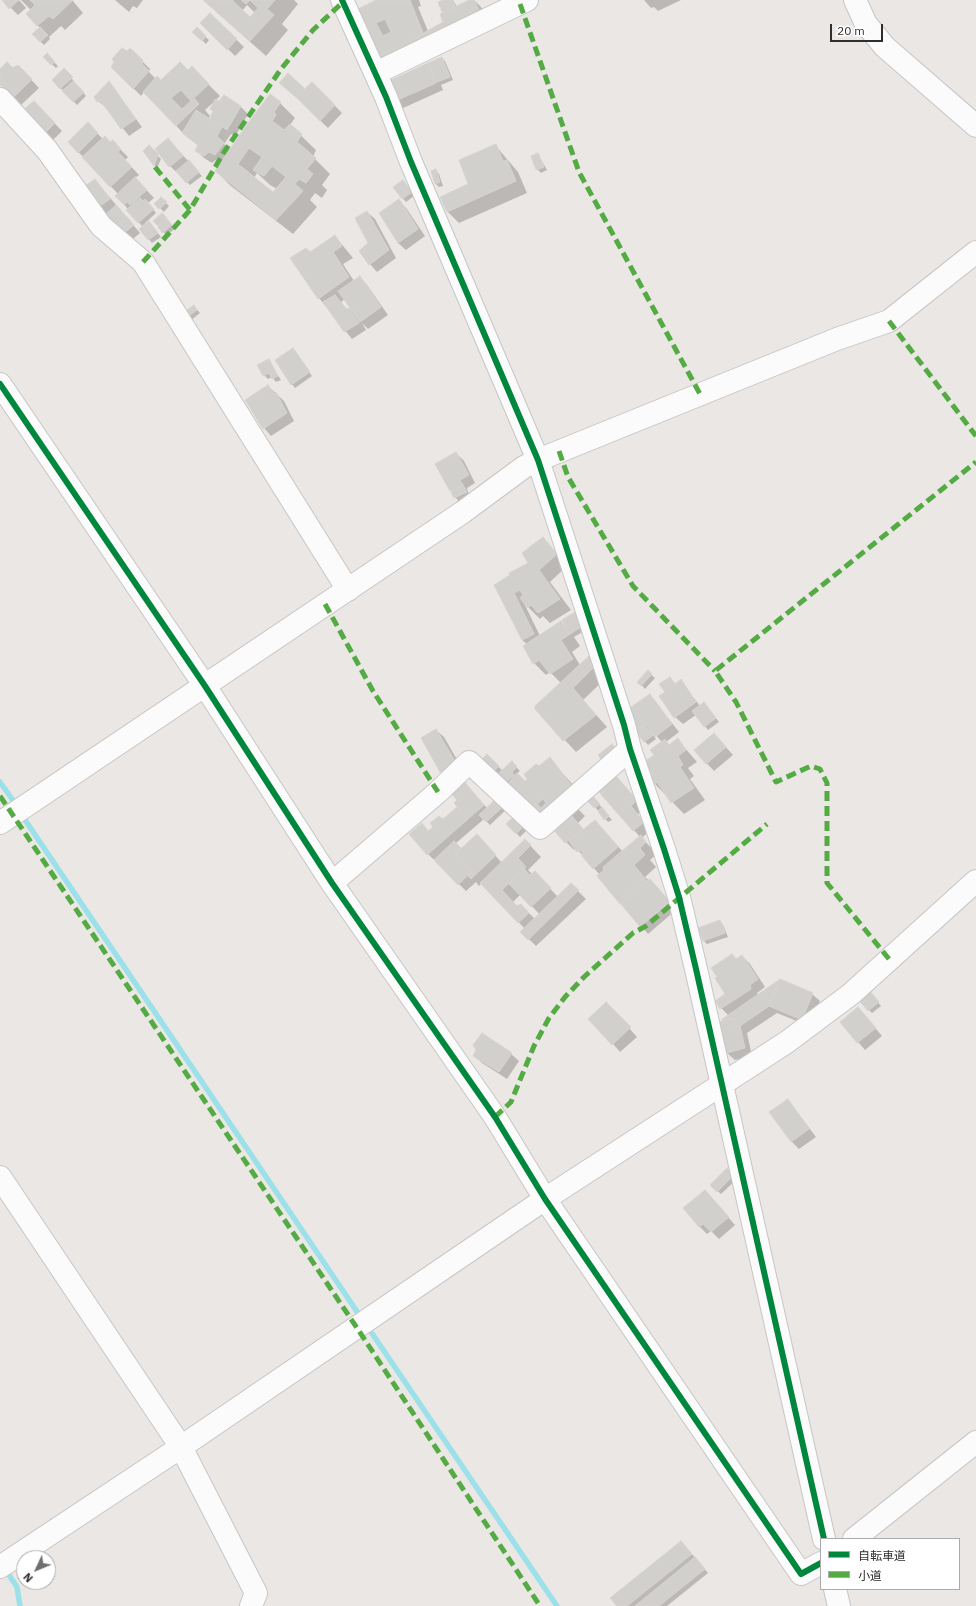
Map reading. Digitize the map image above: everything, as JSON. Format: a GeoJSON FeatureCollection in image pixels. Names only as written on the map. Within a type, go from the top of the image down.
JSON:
{"type":"FeatureCollection","features":[{"type":"Feature","properties":{"kind":"street"},"geometry":{"type":"LineString","coordinates":[[342,0],[376,73],[411,162],[538,460],[678,897],[824,1538]]}},
{"type":"Feature","properties":{"kind":"street"},"geometry":{"type":"LineString","coordinates":[[376,73],[527,0]]}},
{"type":"Feature","properties":{"kind":"street"},"geometry":{"type":"LineString","coordinates":[[855,0],[866,24],[885,47],[976,126]]}},
{"type":"Feature","properties":{"kind":"street"},"geometry":{"type":"LineString","coordinates":[[0,99],[47,150],[101,226],[143,262],[348,590]]}},
{"type":"Feature","properties":{"kind":"street"},"geometry":{"type":"LineString","coordinates":[[0,822],[348,590],[472,505],[524,467],[837,339],[889,320],[976,252]]}},
{"type":"Feature","properties":{"kind":"street"},"geometry":{"type":"LineString","coordinates":[[0,384],[204,686],[332,883],[495,1117],[545,1199],[801,1574],[820,1564]]}},
{"type":"Feature","properties":{"kind":"street"},"geometry":{"type":"LineString","coordinates":[[332,883],[438,792],[469,762],[540,828],[630,749]]}},
{"type":"Feature","properties":{"kind":"street"},"geometry":{"type":"LineString","coordinates":[[0,1567],[181,1447],[545,1199],[787,1042],[851,994],[976,881]]}},
{"type":"Feature","properties":{"kind":"street"},"geometry":{"type":"LineString","coordinates":[[0,1176],[181,1447],[256,1593],[251,1606]]}},
{"type":"Feature","properties":{"kind":"street"},"geometry":{"type":"LineString","coordinates":[[855,1538],[976,1442]]}},
{"type":"Feature","properties":{"kind":"street"},"geometry":{"type":"LineString","coordinates":[[835,1590],[839,1606]]}},
{"type":"Feature","properties":{"kind":"building"},"geometry":{"type":"Polygon","coordinates":[[[2,0],[19,0],[9,9],[2,0]]]}},
{"type":"Feature","properties":{"kind":"building"},"geometry":{"type":"Polygon","coordinates":[[[30,0],[72,1],[53,19],[49,16],[37,26],[26,14],[35,5],[30,0]]]}},
{"type":"Feature","properties":{"kind":"building"},"geometry":{"type":"Polygon","coordinates":[[[204,0],[232,0],[250,17],[258,8],[250,0],[275,0],[267,9],[274,15],[250,41],[204,0]]]}},
{"type":"Feature","properties":{"kind":"building"},"geometry":{"type":"Polygon","coordinates":[[[241,0],[250,0],[246,4],[241,0]]]}},
{"type":"Feature","properties":{"kind":"building"},"geometry":{"type":"Polygon","coordinates":[[[376,0],[410,0],[423,33],[412,39],[413,42],[376,60],[354,11],[376,0]],[[385,19],[376,23],[383,36],[391,32],[385,19]]]}},
{"type":"Feature","properties":{"kind":"building"},"geometry":{"type":"Polygon","coordinates":[[[443,0],[452,0],[455,6],[442,12],[438,2],[443,0]]]}},
{"type":"Feature","properties":{"kind":"building"},"geometry":{"type":"Polygon","coordinates":[[[469,0],[474,0],[481,14],[417,47],[413,39],[443,22],[440,14],[469,0]]]}},
{"type":"Feature","properties":{"kind":"building"},"geometry":{"type":"Polygon","coordinates":[[[210,13],[237,39],[227,50],[200,23],[210,13]]]}},
{"type":"Feature","properties":{"kind":"building"},"geometry":{"type":"Polygon","coordinates":[[[40,27],[48,35],[40,42],[32,34],[40,27]]]}},
{"type":"Feature","properties":{"kind":"building"},"geometry":{"type":"Polygon","coordinates":[[[197,27],[206,36],[202,41],[192,32],[197,27]]]}},
{"type":"Feature","properties":{"kind":"building"},"geometry":{"type":"Polygon","coordinates":[[[122,48],[127,51],[130,48],[143,60],[142,64],[149,71],[133,89],[111,67],[114,62],[112,59],[122,48]]]}},
{"type":"Feature","properties":{"kind":"building"},"geometry":{"type":"Polygon","coordinates":[[[47,53],[55,62],[51,65],[43,57],[47,53]]]}},
{"type":"Feature","properties":{"kind":"building"},"geometry":{"type":"Polygon","coordinates":[[[442,57],[450,77],[437,82],[428,63],[442,57]]]}},
{"type":"Feature","properties":{"kind":"building"},"geometry":{"type":"Polygon","coordinates":[[[7,62],[13,68],[18,65],[32,79],[13,98],[0,85],[0,69],[7,62]]]}},
{"type":"Feature","properties":{"kind":"building"},"geometry":{"type":"Polygon","coordinates":[[[180,62],[188,70],[192,66],[209,84],[194,98],[199,104],[176,126],[143,92],[157,76],[161,80],[180,62]],[[181,90],[171,98],[182,109],[191,101],[181,90]]]}},
{"type":"Feature","properties":{"kind":"building"},"geometry":{"type":"Polygon","coordinates":[[[428,63],[436,83],[393,102],[385,83],[428,63]]]}},
{"type":"Feature","properties":{"kind":"building"},"geometry":{"type":"Polygon","coordinates":[[[64,68],[73,77],[60,89],[52,80],[64,68]]]}},
{"type":"Feature","properties":{"kind":"building"},"geometry":{"type":"Polygon","coordinates":[[[288,73],[304,88],[296,97],[279,83],[288,73]]]}},
{"type":"Feature","properties":{"kind":"building"},"geometry":{"type":"Polygon","coordinates":[[[73,81],[84,92],[73,102],[62,91],[73,81]]]}},
{"type":"Feature","properties":{"kind":"building"},"geometry":{"type":"Polygon","coordinates":[[[109,81],[136,119],[121,129],[101,101],[97,102],[94,97],[109,81]]]}},
{"type":"Feature","properties":{"kind":"building"},"geometry":{"type":"Polygon","coordinates":[[[312,82],[335,105],[320,121],[296,97],[312,82]]]}},
{"type":"Feature","properties":{"kind":"building"},"geometry":{"type":"Polygon","coordinates":[[[270,94],[281,102],[274,112],[276,115],[272,121],[284,130],[290,124],[302,134],[297,142],[316,158],[307,169],[313,174],[306,183],[299,179],[295,184],[303,191],[276,220],[215,171],[270,94]],[[249,148],[238,164],[273,192],[286,177],[272,166],[264,176],[253,170],[262,157],[249,148]]]}},
{"type":"Feature","properties":{"kind":"building"},"geometry":{"type":"Polygon","coordinates":[[[224,95],[241,106],[227,130],[210,118],[213,111],[210,109],[215,99],[219,101],[224,95]]]}},
{"type":"Feature","properties":{"kind":"building"},"geometry":{"type":"Polygon","coordinates":[[[34,101],[55,123],[43,135],[21,112],[34,101]]]}},
{"type":"Feature","properties":{"kind":"building"},"geometry":{"type":"Polygon","coordinates":[[[196,110],[222,127],[217,136],[224,143],[215,155],[209,152],[204,156],[195,151],[198,145],[182,133],[196,110]]]}},
{"type":"Feature","properties":{"kind":"building"},"geometry":{"type":"Polygon","coordinates":[[[88,122],[98,133],[78,153],[68,142],[88,122]]]}},
{"type":"Feature","properties":{"kind":"building"},"geometry":{"type":"Polygon","coordinates":[[[105,136],[110,142],[113,140],[121,149],[118,152],[132,167],[110,187],[82,157],[105,136]]]}},
{"type":"Feature","properties":{"kind":"building"},"geometry":{"type":"Polygon","coordinates":[[[168,138],[183,156],[169,167],[155,149],[168,138]]]}},
{"type":"Feature","properties":{"kind":"building"},"geometry":{"type":"Polygon","coordinates":[[[496,144],[503,161],[507,160],[516,181],[447,212],[440,197],[468,184],[459,160],[496,144]]]}},
{"type":"Feature","properties":{"kind":"building"},"geometry":{"type":"Polygon","coordinates":[[[149,145],[158,154],[154,166],[143,151],[149,145]]]}},
{"type":"Feature","properties":{"kind":"building"},"geometry":{"type":"Polygon","coordinates":[[[538,153],[544,167],[536,170],[531,156],[538,153]]]}},
{"type":"Feature","properties":{"kind":"building"},"geometry":{"type":"Polygon","coordinates":[[[189,160],[199,172],[186,183],[176,171],[189,160]]]}},
{"type":"Feature","properties":{"kind":"building"},"geometry":{"type":"Polygon","coordinates":[[[436,169],[440,182],[435,184],[431,171],[436,169]]]}},
{"type":"Feature","properties":{"kind":"building"},"geometry":{"type":"Polygon","coordinates":[[[135,177],[147,190],[130,205],[127,202],[124,205],[115,196],[135,177]]]}},
{"type":"Feature","properties":{"kind":"building"},"geometry":{"type":"Polygon","coordinates":[[[95,179],[110,199],[96,209],[81,189],[95,179]]]}},
{"type":"Feature","properties":{"kind":"building"},"geometry":{"type":"Polygon","coordinates":[[[403,180],[412,192],[402,199],[393,187],[403,180]]]}},
{"type":"Feature","properties":{"kind":"building"},"geometry":{"type":"Polygon","coordinates":[[[161,197],[167,202],[159,209],[154,204],[161,197]]]}},
{"type":"Feature","properties":{"kind":"building"},"geometry":{"type":"Polygon","coordinates":[[[140,198],[143,201],[145,199],[154,209],[138,223],[126,210],[140,198]]]}},
{"type":"Feature","properties":{"kind":"building"},"geometry":{"type":"Polygon","coordinates":[[[399,199],[418,229],[398,243],[379,213],[399,199]]]}},
{"type":"Feature","properties":{"kind":"building"},"geometry":{"type":"Polygon","coordinates":[[[116,205],[134,225],[120,236],[103,217],[116,205]]]}},
{"type":"Feature","properties":{"kind":"building"},"geometry":{"type":"Polygon","coordinates":[[[367,211],[389,250],[369,265],[359,251],[368,243],[355,218],[367,211]]]}},
{"type":"Feature","properties":{"kind":"building"},"geometry":{"type":"Polygon","coordinates":[[[162,213],[167,218],[158,226],[153,221],[162,213]]]}},
{"type":"Feature","properties":{"kind":"building"},"geometry":{"type":"Polygon","coordinates":[[[167,219],[172,225],[162,233],[158,227],[167,219]]]}},
{"type":"Feature","properties":{"kind":"building"},"geometry":{"type":"Polygon","coordinates":[[[149,221],[158,233],[148,240],[139,229],[149,221]]]}},
{"type":"Feature","properties":{"kind":"building"},"geometry":{"type":"Polygon","coordinates":[[[335,235],[342,246],[333,252],[349,277],[318,299],[290,258],[306,248],[310,252],[335,235]]]}},
{"type":"Feature","properties":{"kind":"building"},"geometry":{"type":"Polygon","coordinates":[[[360,276],[381,307],[360,322],[338,291],[360,276]]]}},
{"type":"Feature","properties":{"kind":"building"},"geometry":{"type":"Polygon","coordinates":[[[335,295],[346,309],[349,308],[359,323],[344,332],[323,302],[335,295]]]}},
{"type":"Feature","properties":{"kind":"building"},"geometry":{"type":"Polygon","coordinates":[[[194,305],[197,310],[186,318],[183,313],[194,305]]]}},
{"type":"Feature","properties":{"kind":"building"},"geometry":{"type":"Polygon","coordinates":[[[293,348],[310,372],[291,385],[275,360],[293,348]]]}},
{"type":"Feature","properties":{"kind":"building"},"geometry":{"type":"Polygon","coordinates":[[[269,359],[278,376],[272,379],[269,373],[263,376],[257,365],[269,359]]]}},
{"type":"Feature","properties":{"kind":"building"},"geometry":{"type":"Polygon","coordinates":[[[268,385],[274,394],[276,392],[287,413],[263,429],[245,400],[268,385]]]}},
{"type":"Feature","properties":{"kind":"building"},"geometry":{"type":"Polygon","coordinates":[[[456,452],[469,475],[460,480],[463,485],[450,491],[435,464],[456,452]]]}},
{"type":"Feature","properties":{"kind":"building"},"geometry":{"type":"Polygon","coordinates":[[[463,485],[467,492],[454,498],[451,492],[463,485]]]}},
{"type":"Feature","properties":{"kind":"building"},"geometry":{"type":"Polygon","coordinates":[[[543,537],[557,554],[539,570],[560,599],[538,613],[531,605],[528,608],[520,598],[523,595],[520,590],[514,593],[534,634],[522,640],[494,585],[510,575],[509,573],[528,563],[522,553],[543,537]]]}},
{"type":"Feature","properties":{"kind":"building"},"geometry":{"type":"Polygon","coordinates":[[[577,611],[581,627],[570,634],[562,620],[577,611]]]}},
{"type":"Feature","properties":{"kind":"building"},"geometry":{"type":"Polygon","coordinates":[[[561,621],[570,634],[561,640],[573,659],[550,674],[539,660],[533,664],[523,646],[561,621]]]}},
{"type":"Feature","properties":{"kind":"building"},"geometry":{"type":"Polygon","coordinates":[[[590,655],[595,660],[591,664],[593,668],[573,688],[596,715],[563,741],[535,709],[535,706],[590,655]]]}},
{"type":"Feature","properties":{"kind":"building"},"geometry":{"type":"Polygon","coordinates":[[[648,670],[652,674],[641,686],[637,682],[648,670]]]}},
{"type":"Feature","properties":{"kind":"building"},"geometry":{"type":"Polygon","coordinates":[[[670,677],[675,684],[681,679],[696,702],[674,718],[659,696],[665,692],[659,684],[670,677]]]}},
{"type":"Feature","properties":{"kind":"building"},"geometry":{"type":"Polygon","coordinates":[[[650,694],[672,724],[655,737],[646,724],[635,731],[628,709],[650,694]]]}},
{"type":"Feature","properties":{"kind":"building"},"geometry":{"type":"Polygon","coordinates":[[[704,702],[716,718],[704,727],[692,711],[704,702]]]}},
{"type":"Feature","properties":{"kind":"building"},"geometry":{"type":"Polygon","coordinates":[[[645,725],[653,735],[644,742],[636,732],[645,725]]]}},
{"type":"Feature","properties":{"kind":"building"},"geometry":{"type":"Polygon","coordinates":[[[436,729],[456,763],[440,772],[421,738],[436,729]]]}},
{"type":"Feature","properties":{"kind":"building"},"geometry":{"type":"Polygon","coordinates":[[[714,733],[726,747],[706,764],[694,750],[714,733]]]}},
{"type":"Feature","properties":{"kind":"building"},"geometry":{"type":"Polygon","coordinates":[[[678,738],[686,750],[678,756],[683,765],[680,767],[694,788],[671,803],[657,782],[654,784],[648,776],[652,774],[644,762],[654,755],[650,750],[665,739],[669,745],[678,738]]]}},
{"type":"Feature","properties":{"kind":"building"},"geometry":{"type":"Polygon","coordinates":[[[612,744],[619,752],[605,764],[598,755],[612,744]]]}},
{"type":"Feature","properties":{"kind":"building"},"geometry":{"type":"Polygon","coordinates":[[[487,754],[499,766],[490,775],[478,763],[487,754]]]}},
{"type":"Feature","properties":{"kind":"building"},"geometry":{"type":"Polygon","coordinates":[[[550,757],[574,789],[537,822],[502,790],[517,773],[525,781],[527,779],[524,774],[536,764],[539,766],[550,757]],[[543,799],[537,804],[541,808],[546,803],[543,799]]]}},
{"type":"Feature","properties":{"kind":"building"},"geometry":{"type":"Polygon","coordinates":[[[512,761],[517,767],[512,772],[514,775],[505,783],[497,775],[512,761]]]}},
{"type":"Feature","properties":{"kind":"building"},"geometry":{"type":"Polygon","coordinates":[[[616,776],[637,800],[631,806],[644,822],[633,831],[598,791],[616,776]]]}},
{"type":"Feature","properties":{"kind":"building"},"geometry":{"type":"Polygon","coordinates":[[[463,780],[484,805],[468,819],[454,803],[457,800],[450,792],[463,780]]]}},
{"type":"Feature","properties":{"kind":"building"},"geometry":{"type":"Polygon","coordinates":[[[590,793],[600,804],[594,808],[585,798],[590,793]]]}},
{"type":"Feature","properties":{"kind":"building"},"geometry":{"type":"Polygon","coordinates":[[[498,797],[505,805],[486,822],[479,815],[498,797]]]}},
{"type":"Feature","properties":{"kind":"building"},"geometry":{"type":"Polygon","coordinates":[[[457,807],[468,819],[427,855],[409,834],[422,823],[428,831],[433,827],[430,823],[439,816],[443,819],[457,807]]]}},
{"type":"Feature","properties":{"kind":"building"},"geometry":{"type":"Polygon","coordinates":[[[602,807],[609,816],[604,820],[598,811],[602,807]]]}},
{"type":"Feature","properties":{"kind":"building"},"geometry":{"type":"Polygon","coordinates":[[[515,815],[525,825],[516,834],[506,824],[515,815]]]}},
{"type":"Feature","properties":{"kind":"building"},"geometry":{"type":"Polygon","coordinates":[[[571,815],[583,829],[565,843],[550,826],[571,815]]]}},
{"type":"Feature","properties":{"kind":"building"},"geometry":{"type":"Polygon","coordinates":[[[595,820],[618,847],[593,869],[582,856],[583,853],[580,850],[577,852],[569,841],[595,820]]]}},
{"type":"Feature","properties":{"kind":"building"},"geometry":{"type":"Polygon","coordinates":[[[477,834],[496,855],[471,879],[468,876],[472,872],[455,854],[477,834]]]}},
{"type":"Feature","properties":{"kind":"building"},"geometry":{"type":"Polygon","coordinates":[[[641,835],[646,842],[640,848],[645,855],[634,865],[647,881],[620,904],[597,876],[604,870],[603,867],[641,835]]]}},
{"type":"Feature","properties":{"kind":"building"},"geometry":{"type":"Polygon","coordinates":[[[525,839],[531,845],[518,858],[526,867],[502,890],[517,906],[521,904],[529,913],[518,923],[480,883],[525,839]]]}},
{"type":"Feature","properties":{"kind":"building"},"geometry":{"type":"Polygon","coordinates":[[[454,841],[461,848],[455,855],[471,872],[458,885],[434,860],[454,841]]]}},
{"type":"Feature","properties":{"kind":"building"},"geometry":{"type":"Polygon","coordinates":[[[524,869],[530,875],[535,871],[551,888],[531,907],[509,884],[524,869]]]}},
{"type":"Feature","properties":{"kind":"building"},"geometry":{"type":"Polygon","coordinates":[[[650,879],[670,902],[640,927],[621,904],[650,879]]]}},
{"type":"Feature","properties":{"kind":"building"},"geometry":{"type":"Polygon","coordinates":[[[571,883],[579,890],[528,940],[520,932],[571,883]]]}},
{"type":"Feature","properties":{"kind":"building"},"geometry":{"type":"Polygon","coordinates":[[[720,920],[725,933],[703,941],[698,928],[720,920]]]}},
{"type":"Feature","properties":{"kind":"building"},"geometry":{"type":"Polygon","coordinates":[[[732,954],[736,959],[742,955],[758,979],[750,985],[751,989],[720,1009],[715,1001],[725,994],[715,978],[717,977],[711,968],[732,954]]]}},
{"type":"Feature","properties":{"kind":"building"},"geometry":{"type":"Polygon","coordinates":[[[780,979],[813,993],[802,1020],[769,1006],[780,979]]]}},
{"type":"Feature","properties":{"kind":"building"},"geometry":{"type":"Polygon","coordinates":[[[779,980],[769,1006],[740,1026],[736,1027],[734,1018],[721,1020],[779,980]]]}},
{"type":"Feature","properties":{"kind":"building"},"geometry":{"type":"Polygon","coordinates":[[[869,990],[879,1002],[868,1011],[858,999],[869,990]]]}},
{"type":"Feature","properties":{"kind":"building"},"geometry":{"type":"Polygon","coordinates":[[[606,1002],[631,1027],[612,1045],[588,1019],[606,1002]]]}},
{"type":"Feature","properties":{"kind":"building"},"geometry":{"type":"Polygon","coordinates":[[[858,1007],[876,1028],[857,1043],[840,1022],[858,1007]]]}},
{"type":"Feature","properties":{"kind":"building"},"geometry":{"type":"Polygon","coordinates":[[[733,1018],[736,1027],[740,1026],[745,1048],[726,1053],[719,1022],[733,1018]]]}},
{"type":"Feature","properties":{"kind":"building"},"geometry":{"type":"Polygon","coordinates":[[[482,1033],[512,1053],[499,1072],[473,1056],[476,1050],[473,1045],[482,1033]]]}},
{"type":"Feature","properties":{"kind":"building"},"geometry":{"type":"Polygon","coordinates":[[[788,1099],[809,1129],[791,1142],[769,1112],[788,1099]]]}},
{"type":"Feature","properties":{"kind":"building"},"geometry":{"type":"Polygon","coordinates":[[[727,1168],[734,1175],[717,1192],[710,1185],[727,1168]]]}},
{"type":"Feature","properties":{"kind":"building"},"geometry":{"type":"Polygon","coordinates":[[[705,1190],[729,1217],[711,1232],[703,1224],[699,1227],[683,1208],[705,1190]]]}},
{"type":"Feature","properties":{"kind":"building"},"geometry":{"type":"Polygon","coordinates":[[[681,1541],[692,1554],[627,1606],[617,1606],[610,1598],[681,1541]]]}},
{"type":"Feature","properties":{"kind":"building"},"geometry":{"type":"Polygon","coordinates":[[[695,1557],[705,1569],[659,1606],[635,1606],[695,1557]]]}},
{"type":"Feature","properties":{"kind":"waterway"},"geometry":{"type":"LineString","coordinates":[[0,782],[17,806]]}},
{"type":"Feature","properties":{"kind":"waterway"},"geometry":{"type":"LineString","coordinates":[[21,814],[362,1319]]}},
{"type":"Feature","properties":{"kind":"waterway"},"geometry":{"type":"LineString","coordinates":[[367,1326],[557,1606]]}},
{"type":"Feature","properties":{"kind":"waterway"},"geometry":{"type":"LineString","coordinates":[[5,1569],[17,1587],[20,1606]]}},
{"type":"Feature","properties":{"kind":"marked path"},"geometry":{"type":"LineString","coordinates":[[143,262],[190,210],[224,152],[281,69],[313,30],[343,2]]}},
{"type":"Feature","properties":{"kind":"marked path"},"geometry":{"type":"LineString","coordinates":[[520,4],[579,172],[700,394]]}},
{"type":"Feature","properties":{"kind":"marked path"},"geometry":{"type":"LineString","coordinates":[[155,167],[190,210]]}},
{"type":"Feature","properties":{"kind":"marked path"},"geometry":{"type":"LineString","coordinates":[[889,321],[976,436]]}},
{"type":"Feature","properties":{"kind":"marked path"},"geometry":{"type":"LineString","coordinates":[[559,451],[568,477],[633,586],[715,671]]}},
{"type":"Feature","properties":{"kind":"marked path"},"geometry":{"type":"LineString","coordinates":[[889,959],[827,883],[827,783],[820,769],[811,766],[776,782],[736,702],[715,671],[976,462]]}},
{"type":"Feature","properties":{"kind":"marked path"},"geometry":{"type":"LineString","coordinates":[[325,604],[373,691],[438,792]]}},
{"type":"Feature","properties":{"kind":"marked path"},"geometry":{"type":"LineString","coordinates":[[0,796],[357,1328],[540,1606]]}},
{"type":"Feature","properties":{"kind":"marked path"},"geometry":{"type":"LineString","coordinates":[[495,1117],[511,1102],[534,1046],[549,1018],[565,997],[584,977],[633,933],[646,926],[767,824]]}},
{"type":"Feature","properties":{"kind":"cycle path"},"geometry":{"type":"LineString","coordinates":[[342,0],[386,97],[411,162],[538,460],[624,725],[630,749],[664,849],[679,897],[696,969],[824,1538]]}},
{"type":"Feature","properties":{"kind":"cycle path"},"geometry":{"type":"LineString","coordinates":[[0,384],[205,686],[332,883],[495,1117],[545,1199],[801,1574],[820,1564]]}}]}
